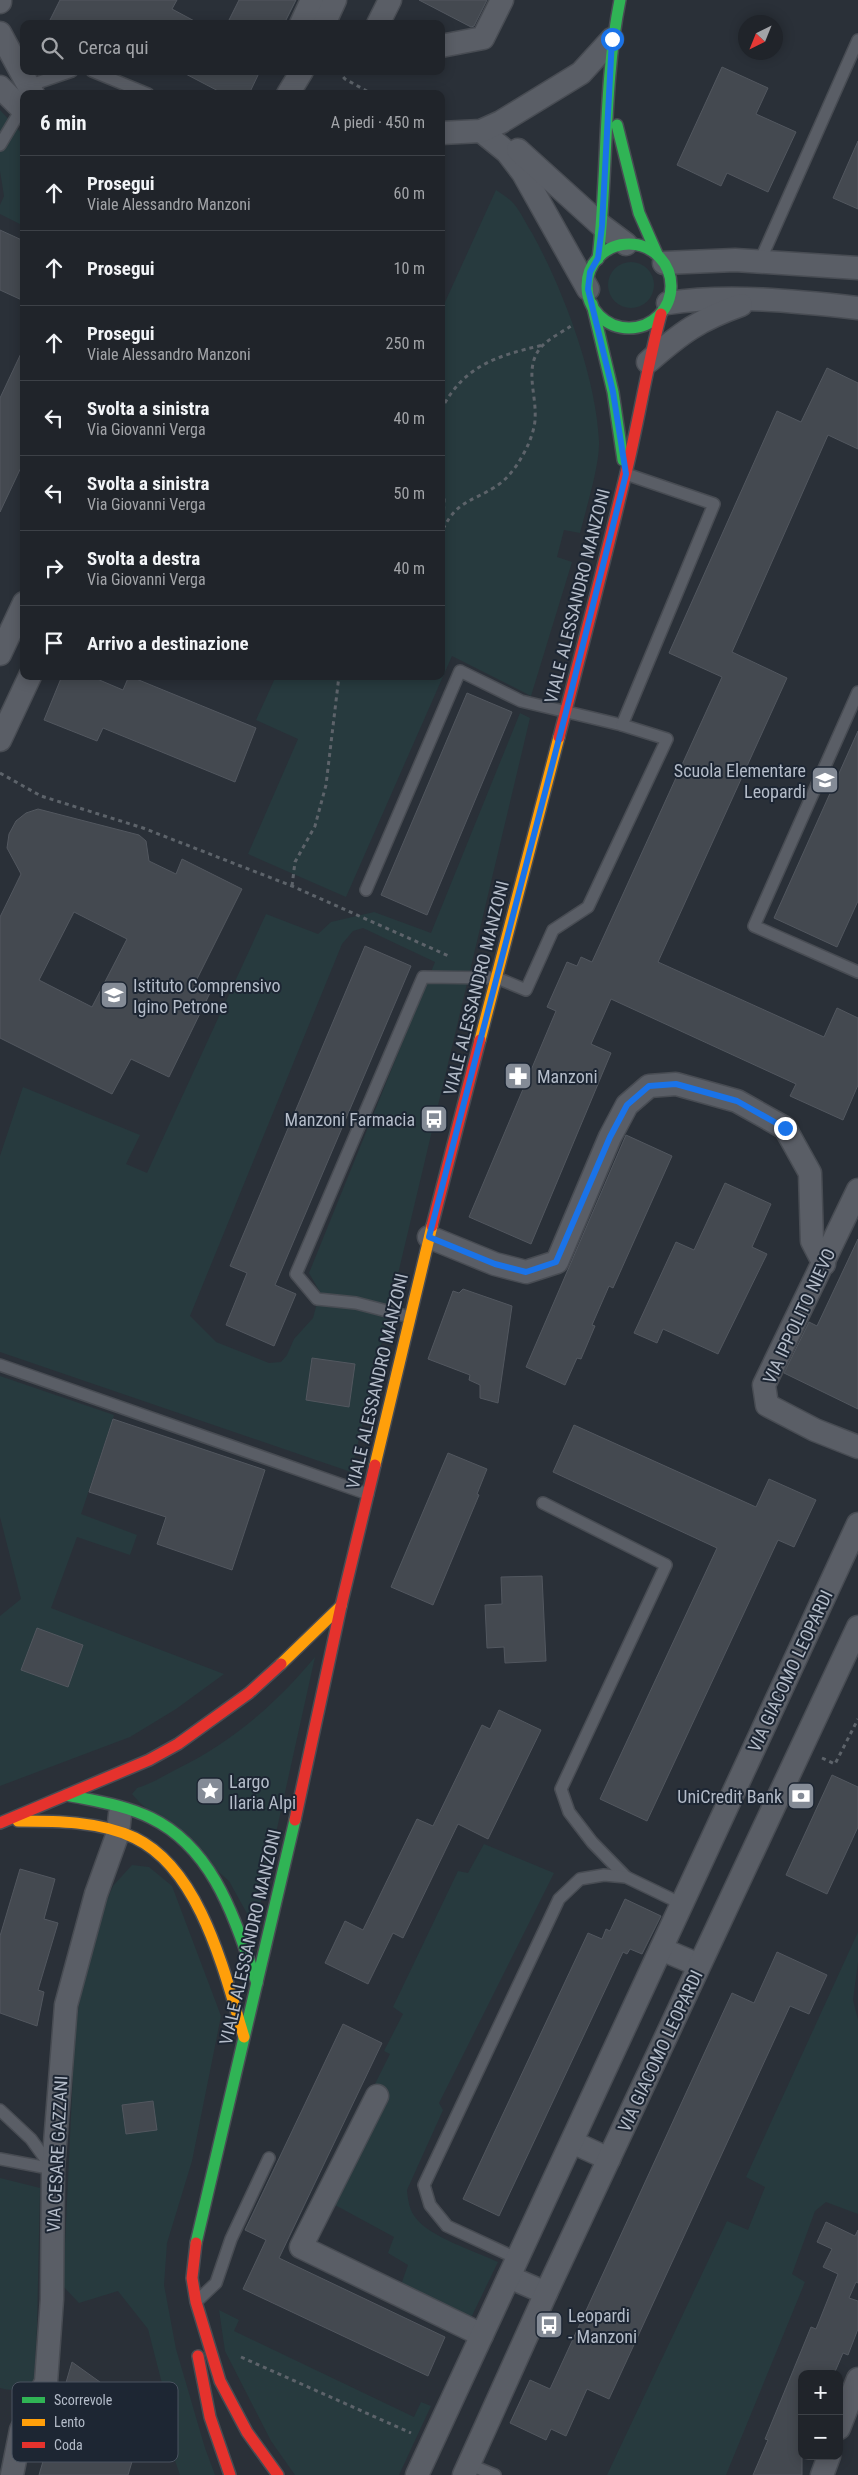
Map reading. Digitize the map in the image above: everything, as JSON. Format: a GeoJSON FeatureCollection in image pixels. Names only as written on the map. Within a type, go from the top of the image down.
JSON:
{"type":"FeatureCollection","features":[{"type":"Feature","properties":{"kind":"street"},"geometry":{"type":"LineString","coordinates":[[303,20],[312,0]]}},
{"type":"Feature","properties":{"kind":"street"},"geometry":{"type":"LineString","coordinates":[[326,20],[335,0]]}},
{"type":"Feature","properties":{"kind":"street"},"geometry":{"type":"LineString","coordinates":[[380,20],[390,0]]}},
{"type":"Feature","properties":{"kind":"street"},"geometry":{"type":"LineString","coordinates":[[445,45],[483,38],[502,0]]}},
{"type":"Feature","properties":{"kind":"street"},"geometry":{"type":"LineString","coordinates":[[598,258],[602,226],[612,39],[620,0]]}},
{"type":"Feature","properties":{"kind":"street"},"geometry":{"type":"LineString","coordinates":[[0,33],[22,90]]}},
{"type":"Feature","properties":{"kind":"street"},"geometry":{"type":"LineString","coordinates":[[445,134],[481,131],[527,108],[581,73],[612,39]]}},
{"type":"Feature","properties":{"kind":"street"},"geometry":{"type":"LineString","coordinates":[[290,90],[300,75]]}},
{"type":"Feature","properties":{"kind":"street"},"geometry":{"type":"LineString","coordinates":[[0,87],[20,97]]}},
{"type":"Feature","properties":{"kind":"street"},"geometry":{"type":"LineString","coordinates":[[610,90],[621,150],[639,213],[671,282],[664,308]]}},
{"type":"Feature","properties":{"kind":"street"},"geometry":{"type":"LineString","coordinates":[[481,131],[520,151],[602,226],[626,244]]}},
{"type":"Feature","properties":{"kind":"street"},"geometry":{"type":"LineString","coordinates":[[481,131],[507,152],[523,173],[590,297],[609,322],[624,328],[642,326],[664,308],[696,299],[858,308]]}},
{"type":"Feature","properties":{"kind":"street"},"geometry":{"type":"LineString","coordinates":[[590,297],[590,272],[598,258],[610,248],[626,244],[642,246],[661,258],[760,261],[858,268]]}},
{"type":"Feature","properties":{"kind":"street","name":"VIALE ALESSANDRO MANZONI"},"geometry":{"type":"LineString","coordinates":[[590,297],[613,392],[626,474]]}},
{"type":"Feature","properties":{"kind":"street"},"geometry":{"type":"LineString","coordinates":[[648,362],[677,336],[707,318],[754,301]]}},
{"type":"Feature","properties":{"kind":"street","name":"VIALE ALESSANDRO MANZONI"},"geometry":{"type":"LineString","coordinates":[[230,2475],[223,2459],[199,2373],[196,2302],[192,2278],[196,2246],[313,1745],[341,1606],[429,1237],[566,712],[626,474],[642,404],[648,362],[664,308]]}},
{"type":"Feature","properties":{"kind":"street"},"geometry":{"type":"LineString","coordinates":[[0,654],[20,612]]}},
{"type":"Feature","properties":{"kind":"street"},"geometry":{"type":"LineString","coordinates":[[0,740],[7,707],[27,680]]}},
{"type":"Feature","properties":{"kind":"street"},"geometry":{"type":"LineString","coordinates":[[429,1237],[495,1264],[526,1272],[556,1262],[610,1137],[627,1105],[649,1086],[676,1084],[737,1101],[785,1128],[810,1173],[812,1241],[824,1264]]}},
{"type":"Feature","properties":{"kind":"street","name":"VIA IPPOLITO NIEVO"},"geometry":{"type":"LineString","coordinates":[[858,1190],[824,1264],[764,1385],[767,1406],[815,1430],[858,1447]]}},
{"type":"Feature","properties":{"kind":"street","name":"VIA GIACOMO LEOPARDI"},"geometry":{"type":"LineString","coordinates":[[417,2475],[858,1524]]}},
{"type":"Feature","properties":{"kind":"street"},"geometry":{"type":"LineString","coordinates":[[3,1822],[149,1760],[178,1744],[249,1693],[341,1606]]}},
{"type":"Feature","properties":{"kind":"street","name":"VIA GIACOMO LEOPARDI"},"geometry":{"type":"LineString","coordinates":[[466,2469],[546,2293],[858,1627]]}},
{"type":"Feature","properties":{"kind":"street"},"geometry":{"type":"LineString","coordinates":[[67,1796],[121,1807],[154,1818],[181,1836],[204,1862],[224,1900],[257,1983]]}},
{"type":"Feature","properties":{"kind":"street","name":"VIA CESARE GAZZANI"},"geometry":{"type":"LineString","coordinates":[[46,2382],[52,2299],[53,2169],[66,2005],[96,1894],[118,1833],[121,1807]]}},
{"type":"Feature","properties":{"kind":"street"},"geometry":{"type":"LineString","coordinates":[[3,1822],[61,1821],[118,1833],[145,1843],[172,1868],[194,1898],[212,1940],[244,2038]]}},
{"type":"Feature","properties":{"kind":"street"},"geometry":{"type":"LineString","coordinates":[[661,1949],[699,1965]]}},
{"type":"Feature","properties":{"kind":"street"},"geometry":{"type":"LineString","coordinates":[[377,2096],[301,2247],[482,2335]]}},
{"type":"Feature","properties":{"kind":"street"},"geometry":{"type":"LineString","coordinates":[[572,2142],[609,2159]]}},
{"type":"Feature","properties":{"kind":"street"},"geometry":{"type":"LineString","coordinates":[[513,2268],[546,2293]]}},
{"type":"Feature","properties":{"kind":"street","name":"VIALE ALESSANDRO MANZONI"},"geometry":{"type":"LineString","coordinates":[[196,2302],[220,2382],[242,2424],[278,2475]]}},
{"type":"Feature","properties":{"kind":"street"},"geometry":{"type":"LineString","coordinates":[[843,2418],[858,2379]]}},
{"type":"Feature","properties":{"kind":"street"},"geometry":{"type":"LineString","coordinates":[[822,2475],[828,2460]]}},
{"type":"Feature","properties":{"kind":"street","name":"VIA CESARE GAZZANI"},"geometry":{"type":"LineString","coordinates":[[12,2475],[15,2462]]}},
{"type":"Feature","properties":{"kind":"lane"},"geometry":{"type":"LineString","coordinates":[[760,261],[858,40]]}},
{"type":"Feature","properties":{"kind":"lane"},"geometry":{"type":"LineString","coordinates":[[42,90],[66,75]]}},
{"type":"Feature","properties":{"kind":"lane"},"geometry":{"type":"LineString","coordinates":[[102,75],[138,90]]}},
{"type":"Feature","properties":{"kind":"lane"},"geometry":{"type":"LineString","coordinates":[[0,145],[20,110]]}},
{"type":"Feature","properties":{"kind":"lane"},"geometry":{"type":"LineString","coordinates":[[622,725],[714,504],[626,474]]}},
{"type":"Feature","properties":{"kind":"lane"},"geometry":{"type":"LineString","coordinates":[[366,890],[460,671],[521,700],[622,725],[667,739],[588,907],[553,930],[526,990],[497,978],[423,977],[296,1274],[317,1299],[356,1303],[410,1317]]}},
{"type":"Feature","properties":{"kind":"lane"},"geometry":{"type":"LineString","coordinates":[[858,692],[754,926],[858,972]]}},
{"type":"Feature","properties":{"kind":"lane"},"geometry":{"type":"LineString","coordinates":[[0,1365],[368,1494]]}},
{"type":"Feature","properties":{"kind":"lane"},"geometry":{"type":"LineString","coordinates":[[543,1503],[666,1566],[561,1789],[569,1812],[592,1842],[626,1877],[682,1904]]}},
{"type":"Feature","properties":{"kind":"lane"},"geometry":{"type":"LineString","coordinates":[[513,2268],[448,2226],[430,2205],[424,2185],[558,1898],[580,1879],[604,1875],[626,1877]]}},
{"type":"Feature","properties":{"kind":"lane"},"geometry":{"type":"LineString","coordinates":[[0,2110],[31,2139],[53,2169]]}},
{"type":"Feature","properties":{"kind":"lane"},"geometry":{"type":"LineString","coordinates":[[196,2302],[216,2283],[231,2239],[270,2158]]}},
{"type":"Feature","properties":{"kind":"lane"},"geometry":{"type":"LineString","coordinates":[[0,2159],[53,2169]]}},
{"type":"Feature","properties":{"kind":"lane"},"geometry":{"type":"LineString","coordinates":[[466,2469],[495,2475]]}},
{"type":"Feature","properties":{"kind":"path"},"geometry":{"type":"LineString","coordinates":[[342,75],[365,90]]}},
{"type":"Feature","properties":{"kind":"path"},"geometry":{"type":"LineString","coordinates":[[445,404],[459,382],[484,362],[543,344],[534,356],[532,372],[535,421],[528,445],[516,467],[496,487],[461,504],[450,515],[445,524]]}},
{"type":"Feature","properties":{"kind":"path"},"geometry":{"type":"LineString","coordinates":[[292,886],[295,862],[314,826],[326,785],[339,680]]}},
{"type":"Feature","properties":{"kind":"path"},"geometry":{"type":"LineString","coordinates":[[0,773],[41,796],[143,828],[292,886],[458,961]]}},
{"type":"Feature","properties":{"kind":"path"},"geometry":{"type":"LineString","coordinates":[[801,1748],[835,1764],[858,1719]]}},
{"type":"Feature","properties":{"kind":"path"},"geometry":{"type":"LineString","coordinates":[[208,2342],[432,2442]]}},
{"type":"Feature","properties":{"kind":"green space"},"geometry":{"type":"Polygon","coordinates":[[[0,110],[20,132],[20,224],[0,214],[0,205],[4,196],[0,171],[0,110]]]}},
{"type":"Feature","properties":{"kind":"green space"},"geometry":{"type":"Polygon","coordinates":[[[496,190],[514,204],[544,255],[566,306],[585,361],[592,389],[599,441],[595,474],[580,533],[564,530],[557,557],[572,562],[531,696],[452,656],[445,672],[445,302],[496,190]]]}},
{"type":"Feature","properties":{"kind":"green space"},"geometry":{"type":"Polygon","coordinates":[[[636,262],[648,268],[653,276],[653,294],[648,302],[640,307],[626,308],[614,302],[609,294],[608,280],[614,268],[622,263],[636,262]]]}},
{"type":"Feature","properties":{"kind":"green space"},"geometry":{"type":"Polygon","coordinates":[[[274,680],[441,680],[346,897],[248,854],[298,739],[256,720],[274,680]]]}},
{"type":"Feature","properties":{"kind":"green space"},"geometry":{"type":"Polygon","coordinates":[[[520,713],[530,718],[351,1472],[0,1352],[0,1156],[23,1087],[140,1135],[126,1164],[147,1173],[266,914],[318,934],[331,922],[374,912],[431,933],[520,713]],[[363,928],[353,931],[342,944],[190,1316],[216,1342],[269,1363],[281,1362],[287,1355],[294,1339],[313,1318],[320,1292],[309,1273],[435,962],[363,928]]]}},
{"type":"Feature","properties":{"kind":"green space"},"geometry":{"type":"Polygon","coordinates":[[[0,1376],[114,1415],[81,1514],[137,1535],[130,1555],[77,1537],[51,1608],[224,1674],[176,1709],[130,1737],[0,1786],[0,1616],[21,1599],[0,1517],[0,1376]]]}},
{"type":"Feature","properties":{"kind":"green space","name":"Largo Ilaria Alpi"},"geometry":{"type":"Polygon","coordinates":[[[315,1657],[255,1928],[229,1881],[132,1794],[137,1788],[196,1759],[234,1735],[284,1691],[315,1657]]]}},
{"type":"Feature","properties":{"kind":"green space"},"geometry":{"type":"Polygon","coordinates":[[[484,1844],[554,1873],[439,2103],[443,2110],[407,2190],[411,2211],[422,2224],[453,2243],[498,2262],[469,2322],[403,2287],[402,2282],[408,2265],[388,2253],[394,2237],[335,2205],[388,2092],[375,2084],[390,2054],[384,2051],[403,2014],[393,2007],[458,1871],[468,1873],[484,1844]]]}},
{"type":"Feature","properties":{"kind":"green space"},"geometry":{"type":"Polygon","coordinates":[[[132,1865],[149,1867],[172,1886],[221,2016],[192,2161],[167,2243],[164,2285],[176,2349],[205,2448],[215,2475],[180,2475],[176,2462],[178,2462],[178,2382],[162,2382],[148,2329],[118,2291],[79,2303],[63,2286],[75,2031],[83,1980],[100,1916],[113,1886],[132,1865]]]}},
{"type":"Feature","properties":{"kind":"green space"},"geometry":{"type":"Polygon","coordinates":[[[858,1932],[858,1962],[853,2000],[858,2020],[858,2214],[826,2202],[815,2211],[792,2274],[805,2282],[726,2475],[607,2475],[727,2221],[748,2230],[765,2187],[746,2177],[858,1932]]]}},
{"type":"Feature","properties":{"kind":"green space"},"geometry":{"type":"Polygon","coordinates":[[[0,2178],[40,2188],[34,2380],[31,2382],[12,2382],[12,2390],[0,2388],[0,2178]]]}},
{"type":"Feature","properties":{"kind":"green space"},"geometry":{"type":"Polygon","coordinates":[[[219,2310],[239,2320],[234,2331],[414,2417],[421,2402],[431,2406],[399,2475],[295,2475],[271,2441],[225,2351],[219,2310]]]}},
{"type":"Feature","properties":{"kind":"building"},"geometry":{"type":"Polygon","coordinates":[[[60,0],[177,0],[172,9],[193,20],[50,20],[60,0]]]}},
{"type":"Feature","properties":{"kind":"building"},"geometry":{"type":"Polygon","coordinates":[[[239,0],[296,0],[286,20],[229,20],[239,0]]]}},
{"type":"Feature","properties":{"kind":"building"},"geometry":{"type":"Polygon","coordinates":[[[419,0],[487,0],[474,26],[471,27],[419,0]]]}},
{"type":"Feature","properties":{"kind":"building"},"geometry":{"type":"Polygon","coordinates":[[[722,67],[768,88],[756,114],[796,132],[768,192],[727,173],[721,186],[677,165],[722,67]]]}},
{"type":"Feature","properties":{"kind":"building"},"geometry":{"type":"Polygon","coordinates":[[[188,75],[258,75],[251,90],[216,90],[188,75]]]}},
{"type":"Feature","properties":{"kind":"building"},"geometry":{"type":"Polygon","coordinates":[[[858,141],[858,209],[833,198],[858,141]]]}},
{"type":"Feature","properties":{"kind":"building"},"geometry":{"type":"Polygon","coordinates":[[[0,230],[20,239],[20,299],[0,290],[0,230]]]}},
{"type":"Feature","properties":{"kind":"building"},"geometry":{"type":"Polygon","coordinates":[[[20,356],[20,470],[0,512],[0,398],[20,356]]]}},
{"type":"Feature","properties":{"kind":"building"},"geometry":{"type":"Polygon","coordinates":[[[827,368],[858,383],[858,449],[828,435],[732,652],[787,678],[658,962],[824,1037],[837,1008],[858,1018],[858,1085],[843,1120],[790,1096],[796,1084],[611,999],[591,1044],[611,1053],[531,1244],[469,1217],[556,1011],[547,1007],[567,962],[577,966],[581,957],[592,962],[722,677],[669,653],[777,411],[801,422],[827,368]]]}},
{"type":"Feature","properties":{"kind":"building"},"geometry":{"type":"Polygon","coordinates":[[[60,680],[99,680],[123,690],[127,680],[139,680],[256,728],[235,782],[103,728],[97,741],[44,720],[60,680]]]}},
{"type":"Feature","properties":{"kind":"building"},"geometry":{"type":"Polygon","coordinates":[[[467,693],[512,712],[427,915],[381,895],[467,693]]]}},
{"type":"Feature","properties":{"kind":"building"},"geometry":{"type":"Polygon","coordinates":[[[858,731],[858,901],[837,947],[774,918],[858,731]]]}},
{"type":"Feature","properties":{"kind":"building"},"geometry":{"type":"Polygon","coordinates":[[[38,809],[139,835],[146,841],[149,861],[176,874],[182,859],[242,889],[196,981],[211,991],[169,1077],[131,1059],[112,1094],[0,1038],[0,917],[21,874],[7,848],[9,834],[16,821],[26,813],[38,809]],[[74,912],[39,980],[92,1007],[127,939],[74,912]]]}},
{"type":"Feature","properties":{"kind":"building"},"geometry":{"type":"Polygon","coordinates":[[[365,946],[411,966],[275,1285],[296,1294],[274,1346],[226,1325],[247,1273],[230,1266],[365,946]]]}},
{"type":"Feature","properties":{"kind":"building"},"geometry":{"type":"Polygon","coordinates":[[[626,1135],[672,1156],[613,1288],[609,1286],[592,1325],[595,1326],[581,1359],[577,1358],[565,1385],[526,1367],[626,1135]]]}},
{"type":"Feature","properties":{"kind":"building"},"geometry":{"type":"Polygon","coordinates":[[[725,1183],[771,1204],[752,1247],[767,1254],[718,1354],[663,1329],[657,1343],[634,1333],[676,1242],[694,1250],[725,1183]]]}},
{"type":"Feature","properties":{"kind":"building"},"geometry":{"type":"Polygon","coordinates":[[[858,1239],[858,1409],[784,1373],[809,1322],[817,1326],[858,1239]]]}},
{"type":"Feature","properties":{"kind":"building"},"geometry":{"type":"Polygon","coordinates":[[[463,1289],[512,1306],[498,1403],[480,1398],[480,1385],[469,1380],[470,1375],[428,1359],[453,1291],[459,1293],[463,1289]]]}},
{"type":"Feature","properties":{"kind":"building"},"geometry":{"type":"Polygon","coordinates":[[[312,1358],[355,1364],[349,1407],[306,1400],[312,1358]]]}},
{"type":"Feature","properties":{"kind":"building"},"geometry":{"type":"Polygon","coordinates":[[[113,1419],[265,1470],[232,1570],[157,1544],[166,1517],[89,1492],[113,1419]]]}},
{"type":"Feature","properties":{"kind":"building"},"geometry":{"type":"Polygon","coordinates":[[[574,1425],[756,1507],[769,1479],[816,1500],[794,1547],[778,1540],[647,1821],[600,1799],[717,1548],[553,1472],[574,1425]]]}},
{"type":"Feature","properties":{"kind":"building"},"geometry":{"type":"Polygon","coordinates":[[[448,1453],[487,1469],[477,1494],[479,1495],[433,1605],[391,1587],[448,1453]]]}},
{"type":"Feature","properties":{"kind":"building"},"geometry":{"type":"Polygon","coordinates":[[[542,1576],[546,1661],[505,1663],[504,1647],[487,1648],[485,1605],[502,1604],[501,1577],[542,1576]]]}},
{"type":"Feature","properties":{"kind":"building"},"geometry":{"type":"Polygon","coordinates":[[[37,1628],[83,1645],[68,1687],[21,1670],[37,1628]]]}},
{"type":"Feature","properties":{"kind":"building"},"geometry":{"type":"Polygon","coordinates":[[[499,1710],[541,1730],[488,1839],[458,1824],[403,1938],[393,1933],[368,1984],[325,1963],[345,1921],[363,1930],[417,1819],[433,1826],[482,1725],[490,1729],[499,1710]]]}},
{"type":"Feature","properties":{"kind":"building"},"geometry":{"type":"Polygon","coordinates":[[[832,1775],[858,1787],[858,1827],[827,1894],[786,1875],[832,1775]]]}},
{"type":"Feature","properties":{"kind":"building"},"geometry":{"type":"Polygon","coordinates":[[[20,1869],[55,1879],[44,1919],[58,1923],[38,1990],[44,1992],[37,2026],[0,2013],[0,1936],[20,1869]]]}},
{"type":"Feature","properties":{"kind":"building"},"geometry":{"type":"Polygon","coordinates":[[[625,1899],[661,1916],[642,1954],[630,1949],[627,1954],[623,1952],[499,2216],[463,2199],[588,1933],[602,1939],[606,1929],[610,1931],[625,1899]]]}},
{"type":"Feature","properties":{"kind":"building"},"geometry":{"type":"Polygon","coordinates":[[[777,1952],[827,1975],[809,2014],[790,2006],[609,2399],[587,2389],[566,2436],[551,2429],[546,2440],[510,2423],[530,2380],[550,2389],[732,1993],[754,2003],[777,1952]]]}},
{"type":"Feature","properties":{"kind":"building"},"geometry":{"type":"Polygon","coordinates":[[[343,2024],[382,2043],[279,2258],[445,2337],[428,2376],[243,2289],[266,2240],[245,2230],[343,2024]]]}},
{"type":"Feature","properties":{"kind":"building"},"geometry":{"type":"Polygon","coordinates":[[[153,2101],[157,2130],[126,2134],[122,2105],[153,2101]]]}},
{"type":"Feature","properties":{"kind":"building"},"geometry":{"type":"Polygon","coordinates":[[[826,2222],[855,2236],[858,2230],[858,2283],[856,2282],[849,2298],[858,2301],[858,2329],[848,2355],[843,2353],[836,2370],[798,2370],[798,2460],[802,2460],[802,2475],[753,2475],[768,2440],[765,2439],[811,2327],[816,2329],[838,2274],[823,2267],[832,2249],[817,2242],[826,2222]]]}},
{"type":"Feature","properties":{"kind":"building"},"geometry":{"type":"Polygon","coordinates":[[[72,2362],[100,2382],[66,2382],[72,2362]]]}},
{"type":"Feature","properties":{"kind":"building"},"geometry":{"type":"Polygon","coordinates":[[[43,2462],[132,2462],[128,2475],[39,2475],[43,2462]]]}},
{"type":"Feature","properties":{"kind":"traffic: fast"},"geometry":{"type":"LineString","coordinates":[[598,259],[608,97],[620,0]]}},
{"type":"Feature","properties":{"kind":"traffic: fast"},"geometry":{"type":"LineString","coordinates":[[617,125],[639,213],[657,254]]}},
{"type":"Feature","properties":{"kind":"traffic: fast"},"geometry":{"type":"LineString","coordinates":[[629,244],[645,247],[664,263],[668,270],[671,286],[668,302],[652,321],[645,325],[629,328],[613,325],[594,309],[590,302],[587,286],[590,270],[606,251],[613,247],[629,244]]}},
{"type":"Feature","properties":{"kind":"traffic: fast"},"geometry":{"type":"LineString","coordinates":[[592,304],[613,392],[623,460]]}},
{"type":"Feature","properties":{"kind":"traffic: fast"},"geometry":{"type":"LineString","coordinates":[[67,1795],[110,1804],[151,1818],[173,1831],[191,1848],[207,1867],[220,1889],[231,1912],[257,1983]]}},
{"type":"Feature","properties":{"kind":"traffic: fast"},"geometry":{"type":"LineString","coordinates":[[196,2243],[295,1820]]}},
{"type":"Feature","properties":{"kind":"traffic: slow"},"geometry":{"type":"LineString","coordinates":[[480,1040],[559,737]]}},
{"type":"Feature","properties":{"kind":"traffic: slow"},"geometry":{"type":"LineString","coordinates":[[375,1465],[432,1226]]}},
{"type":"Feature","properties":{"kind":"traffic: slow"},"geometry":{"type":"LineString","coordinates":[[281,1664],[341,1606]]}},
{"type":"Feature","properties":{"kind":"traffic: slow"},"geometry":{"type":"LineString","coordinates":[[18,1821],[77,1823],[107,1828],[135,1838],[158,1853],[177,1873],[207,1925],[228,1983],[244,2037]]}},
{"type":"Feature","properties":{"kind":"traffic: jam"},"geometry":{"type":"LineString","coordinates":[[559,737],[626,473],[661,314]]}},
{"type":"Feature","properties":{"kind":"traffic: jam"},"geometry":{"type":"LineString","coordinates":[[432,1226],[480,1040]]}},
{"type":"Feature","properties":{"kind":"traffic: jam"},"geometry":{"type":"LineString","coordinates":[[295,1820],[341,1606],[375,1465]]}},
{"type":"Feature","properties":{"kind":"traffic: jam"},"geometry":{"type":"LineString","coordinates":[[0,1823],[149,1760],[178,1744],[249,1693],[281,1664]]}},
{"type":"Feature","properties":{"kind":"traffic: jam"},"geometry":{"type":"LineString","coordinates":[[196,2243],[192,2278],[196,2302],[220,2381],[247,2432],[278,2475]]}},
{"type":"Feature","properties":{"kind":"traffic: jam"},"geometry":{"type":"LineString","coordinates":[[198,2356],[210,2417],[230,2475]]}},
{"type":"Feature","properties":{"kind":"place","name":"Scuola Elementare Leopardi"},"geometry":{"type":"Point","coordinates":[825,780]}},
{"type":"Feature","properties":{"kind":"place","name":"Istituto Comprensivo Igino Petrone"},"geometry":{"type":"Point","coordinates":[114,995]}},
{"type":"Feature","properties":{"kind":"place","name":"Manzoni"},"geometry":{"type":"Point","coordinates":[518,1076]}},
{"type":"Feature","properties":{"kind":"place","name":"Manzoni Farmacia"},"geometry":{"type":"Point","coordinates":[434,1119]}},
{"type":"Feature","properties":{"kind":"place","name":"Largo Ilaria Alpi"},"geometry":{"type":"Point","coordinates":[210,1791]}},
{"type":"Feature","properties":{"kind":"place","name":"UniCredit Bank"},"geometry":{"type":"Point","coordinates":[801,1796]}},
{"type":"Feature","properties":{"kind":"place","name":"Leopardi - Manzoni"},"geometry":{"type":"Point","coordinates":[549,2325]}},
{"type":"Feature","properties":{"kind":"route"},"geometry":{"type":"LineString","coordinates":[[612,39],[602,226],[598,258],[590,272],[588,289],[613,392],[626,474],[429,1237],[495,1264],[526,1272],[556,1262],[610,1137],[627,1105],[649,1086],[676,1084],[737,1101],[785,1128]]}}]}
